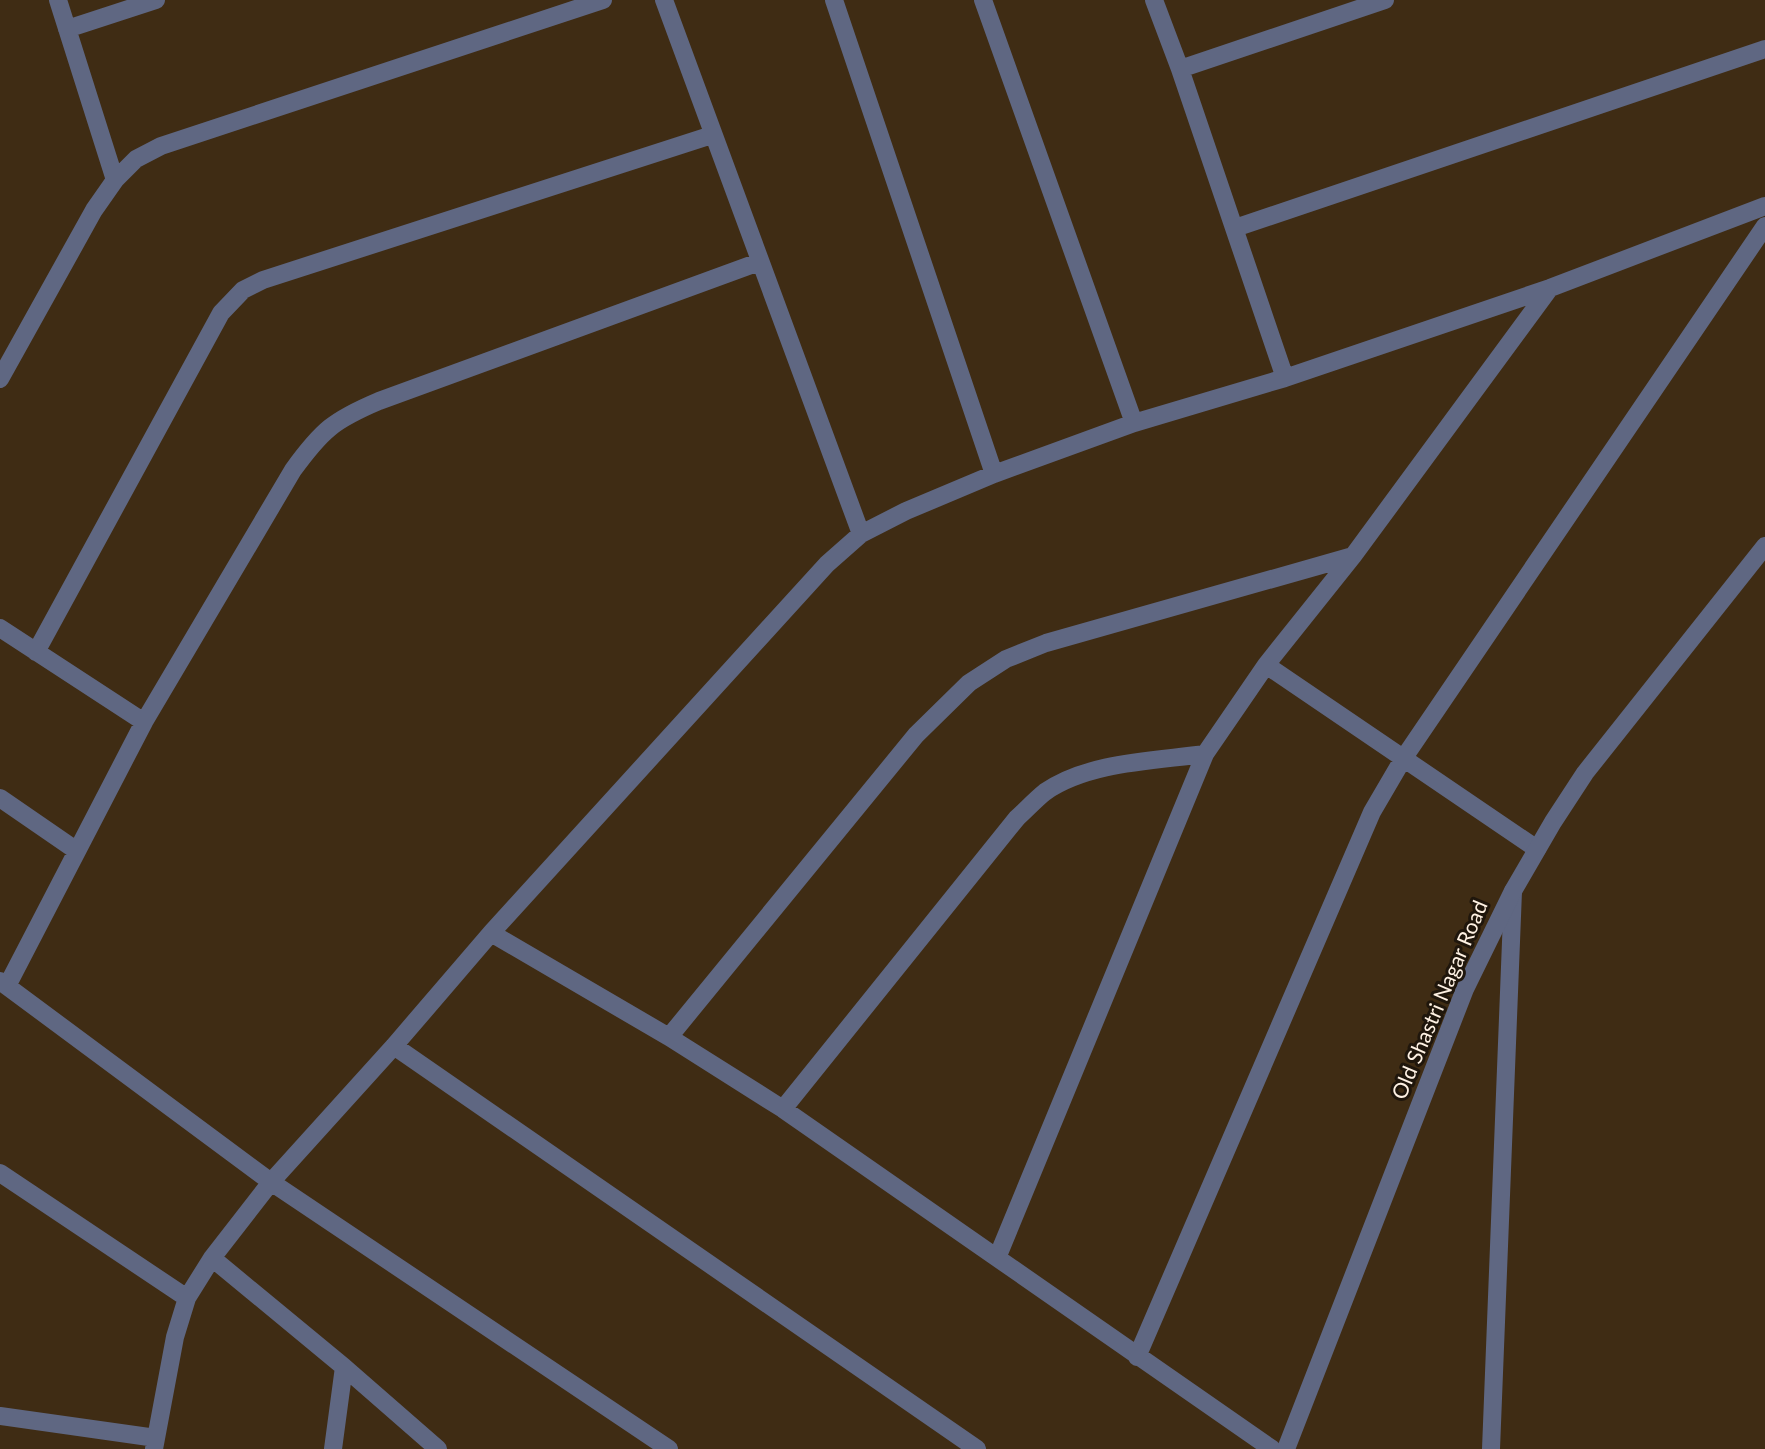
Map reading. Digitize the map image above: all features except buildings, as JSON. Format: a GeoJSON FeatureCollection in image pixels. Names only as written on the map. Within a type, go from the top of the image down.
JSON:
{"type":"FeatureCollection","features":[{"type":"Feature","properties":{"kind":"street"},"geometry":{"type":"LineString","coordinates":[[58,0],[115,180]]}},
{"type":"Feature","properties":{"kind":"street"},"geometry":{"type":"LineString","coordinates":[[67,29],[156,0]]}},
{"type":"Feature","properties":{"kind":"street"},"geometry":{"type":"LineString","coordinates":[[0,379],[94,210],[115,180],[136,159],[161,146],[603,0]]}},
{"type":"Feature","properties":{"kind":"street"},"geometry":{"type":"LineString","coordinates":[[664,0],[861,534]]}},
{"type":"Feature","properties":{"kind":"street"},"geometry":{"type":"LineString","coordinates":[[834,0],[994,474]]}},
{"type":"Feature","properties":{"kind":"street"},"geometry":{"type":"LineString","coordinates":[[983,0],[1134,423]]}},
{"type":"Feature","properties":{"kind":"street"},"geometry":{"type":"LineString","coordinates":[[1154,0],[1285,378]]}},
{"type":"Feature","properties":{"kind":"street"},"geometry":{"type":"LineString","coordinates":[[1180,69],[1385,0]]}},
{"type":"Feature","properties":{"kind":"street"},"geometry":{"type":"LineString","coordinates":[[1235,228],[1765,49]]}},
{"type":"Feature","properties":{"kind":"street"},"geometry":{"type":"LineString","coordinates":[[37,652],[221,313],[243,290],[262,280],[712,135]]}},
{"type":"Feature","properties":{"kind":"street"},"geometry":{"type":"LineString","coordinates":[[0,1416],[155,1444],[175,1338],[187,1298],[212,1258],[271,1182],[394,1046],[491,933],[827,564],[861,534],[906,511],[994,474],[1134,423],[1285,378],[1550,288],[1765,206]]}},
{"type":"Feature","properties":{"kind":"street"},"geometry":{"type":"LineString","coordinates":[[1137,1357],[1371,812],[1403,759],[1765,226]]}},
{"type":"Feature","properties":{"kind":"street"},"geometry":{"type":"LineString","coordinates":[[669,1449],[271,1182],[4,984],[144,722],[293,470],[317,438],[344,416],[759,262]]}},
{"type":"Feature","properties":{"kind":"street"},"geometry":{"type":"LineString","coordinates":[[998,1258],[1205,754],[1266,665],[1353,556],[1550,288]]}},
{"type":"Feature","properties":{"kind":"street","name":"Old Shastri Nagar Road"},"geometry":{"type":"LineString","coordinates":[[1286,1449],[1465,989],[1513,891],[1585,774],[1765,546]]}},
{"type":"Feature","properties":{"kind":"street"},"geometry":{"type":"LineString","coordinates":[[669,1037],[916,735],[969,683],[1006,659],[1046,643],[1353,556]]}},
{"type":"Feature","properties":{"kind":"street"},"geometry":{"type":"LineString","coordinates":[[0,628],[144,722]]}},
{"type":"Feature","properties":{"kind":"street"},"geometry":{"type":"LineString","coordinates":[[1266,665],[1537,849]]}},
{"type":"Feature","properties":{"kind":"street"},"geometry":{"type":"LineString","coordinates":[[783,1109],[1017,818],[1045,793],[1072,777],[1099,769],[1205,754]]}},
{"type":"Feature","properties":{"kind":"street"},"geometry":{"type":"LineString","coordinates":[[0,798],[77,851]]}},
{"type":"Feature","properties":{"kind":"street"},"geometry":{"type":"LineString","coordinates":[[1491,1449],[1513,891]]}},
{"type":"Feature","properties":{"kind":"street"},"geometry":{"type":"LineString","coordinates":[[491,933],[669,1037],[783,1109],[1272,1449]]}},
{"type":"Feature","properties":{"kind":"street"},"geometry":{"type":"LineString","coordinates":[[394,1046],[976,1449]]}},
{"type":"Feature","properties":{"kind":"street"},"geometry":{"type":"LineString","coordinates":[[0,1173],[187,1298]]}},
{"type":"Feature","properties":{"kind":"street"},"geometry":{"type":"LineString","coordinates":[[212,1258],[438,1449]]}},
{"type":"Feature","properties":{"kind":"street"},"geometry":{"type":"LineString","coordinates":[[333,1449],[344,1367]]}}]}
